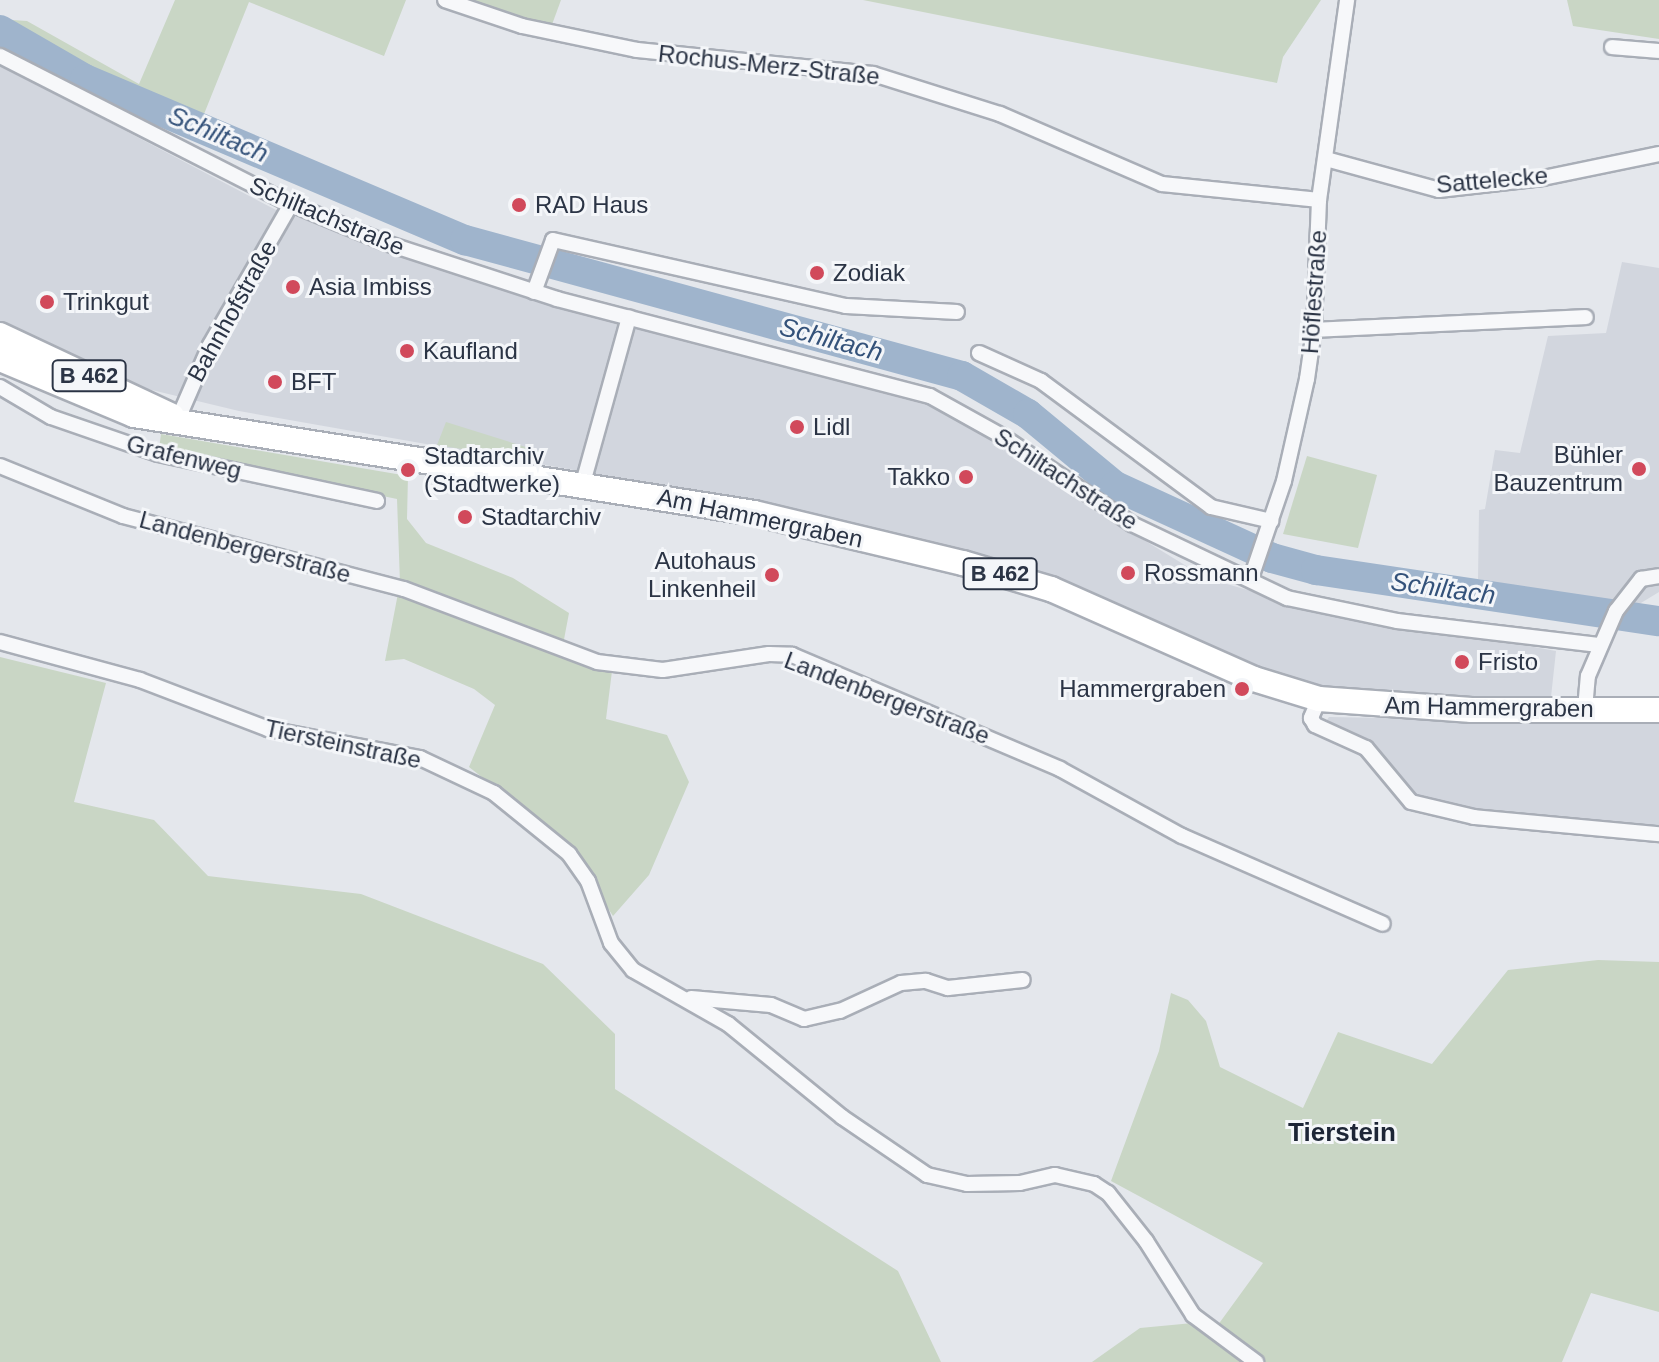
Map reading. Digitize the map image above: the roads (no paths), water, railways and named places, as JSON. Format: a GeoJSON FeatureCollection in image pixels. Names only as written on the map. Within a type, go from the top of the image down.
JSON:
{"type":"FeatureCollection","features":[{"type":"Feature","properties":{"kind":"main road","name":"B 462"},"geometry":{"type":"LineString","coordinates":[[0,335],[178,419]]}},
{"type":"Feature","properties":{"kind":"main road","name":"B 462"},"geometry":{"type":"LineString","coordinates":[[0,359],[134,415],[178,419]]}},
{"type":"Feature","properties":{"kind":"main road","name":"Am Hammergraben"},"geometry":{"type":"LineString","coordinates":[[178,419],[754,513],[1051,589],[1254,679],[1319,699],[1472,710],[1659,710]]}},
{"type":"Feature","properties":{"kind":"street","name":"Rochus-Merz-Straße"},"geometry":{"type":"LineString","coordinates":[[445,0],[522,26],[624,48],[873,74],[1000,114],[1162,184],[1319,200]]}},
{"type":"Feature","properties":{"kind":"street","name":"Höflestraße"},"geometry":{"type":"LineString","coordinates":[[1251,578],[1295,435],[1314,330],[1319,200],[1347,0]]}},
{"type":"Feature","properties":{"kind":"street"},"geometry":{"type":"LineString","coordinates":[[1612,47],[1659,51]]}},
{"type":"Feature","properties":{"kind":"street","name":"Schiltachstraße"},"geometry":{"type":"LineString","coordinates":[[0,56],[291,204],[386,243],[534,292],[930,396],[1002,436],[1132,524],[1200,560],[1251,578],[1256,585],[1287,598],[1397,621],[1599,645]]}},
{"type":"Feature","properties":{"kind":"street","name":"Sattelecke"},"geometry":{"type":"LineString","coordinates":[[1326,159],[1439,190],[1543,178],[1659,154]]}},
{"type":"Feature","properties":{"kind":"street","name":"Bahnhofstraße"},"geometry":{"type":"LineString","coordinates":[[178,419],[210,345],[291,204]]}},
{"type":"Feature","properties":{"kind":"street"},"geometry":{"type":"LineString","coordinates":[[534,292],[553,240],[846,306],[957,312]]}},
{"type":"Feature","properties":{"kind":"street"},"geometry":{"type":"LineString","coordinates":[[583,483],[629,317]]}},
{"type":"Feature","properties":{"kind":"street"},"geometry":{"type":"LineString","coordinates":[[1314,330],[1586,317]]}},
{"type":"Feature","properties":{"kind":"street"},"geometry":{"type":"LineString","coordinates":[[979,353],[1041,381],[1211,507],[1271,521]]}},
{"type":"Feature","properties":{"kind":"street","name":"Grafenweg"},"geometry":{"type":"LineString","coordinates":[[0,387],[51,417],[145,450],[377,501]]}},
{"type":"Feature","properties":{"kind":"street","name":"Landenbergerstraße"},"geometry":{"type":"LineString","coordinates":[[0,466],[123,516],[404,589],[597,662],[663,670],[769,654],[792,655],[1060,769],[1182,836],[1383,924]]}},
{"type":"Feature","properties":{"kind":"street"},"geometry":{"type":"LineString","coordinates":[[1585,709],[1588,676],[1606,631],[1629,592],[1641,579],[1659,576]]}},
{"type":"Feature","properties":{"kind":"street","name":"Tiersteinstraße"},"geometry":{"type":"LineString","coordinates":[[0,642],[140,680],[268,729],[420,758],[474,782],[569,854],[588,881],[611,943],[633,970],[691,998],[842,1117],[927,1175],[967,1184],[1074,1177],[1108,1193],[1193,1315],[1256,1362]]}},
{"type":"Feature","properties":{"kind":"street","name":"Am Hammergraben"},"geometry":{"type":"LineString","coordinates":[[1319,699],[1311,718],[1315,725],[1366,748],[1411,802],[1474,817],[1659,834]]}},
{"type":"Feature","properties":{"kind":"street","name":"Tiersteinstraße"},"geometry":{"type":"LineString","coordinates":[[691,998],[771,1005],[804,1019],[840,1011],[901,983],[926,981],[948,988],[1023,980]]}},
{"type":"Feature","properties":{"kind":"waterway","name":"Schiltach"},"geometry":{"type":"LineString","coordinates":[[0,30],[85,79],[465,240],[962,376],[1028,414],[1115,486],[1272,558],[1316,570],[1659,621]]}},
{"type":"Feature","properties":{"kind":"place","name":"RAD Haus"},"geometry":{"type":"Point","coordinates":[519,205]}},
{"type":"Feature","properties":{"kind":"place","name":"Zodiak"},"geometry":{"type":"Point","coordinates":[817,273]}},
{"type":"Feature","properties":{"kind":"place","name":"Asia Imbiss"},"geometry":{"type":"Point","coordinates":[293,287]}},
{"type":"Feature","properties":{"kind":"place","name":"Trinkgut"},"geometry":{"type":"Point","coordinates":[47,302]}},
{"type":"Feature","properties":{"kind":"place","name":"Kaufland"},"geometry":{"type":"Point","coordinates":[407,351]}},
{"type":"Feature","properties":{"kind":"place","name":"BFT"},"geometry":{"type":"Point","coordinates":[275,382]}},
{"type":"Feature","properties":{"kind":"place","name":"Lidl"},"geometry":{"type":"Point","coordinates":[797,427]}},
{"type":"Feature","properties":{"kind":"place","name":"Bühler Bauzentrum"},"geometry":{"type":"Point","coordinates":[1639,469]}},
{"type":"Feature","properties":{"kind":"place","name":"Stadtarchiv (Stadtwerke)"},"geometry":{"type":"Point","coordinates":[408,470]}},
{"type":"Feature","properties":{"kind":"place","name":"Takko"},"geometry":{"type":"Point","coordinates":[966,477]}},
{"type":"Feature","properties":{"kind":"place","name":"Stadtarchiv"},"geometry":{"type":"Point","coordinates":[465,517]}},
{"type":"Feature","properties":{"kind":"place","name":"Rossmann"},"geometry":{"type":"Point","coordinates":[1128,573]}},
{"type":"Feature","properties":{"kind":"place","name":"Autohaus Linkenheil"},"geometry":{"type":"Point","coordinates":[772,575]}},
{"type":"Feature","properties":{"kind":"place","name":"Fristo"},"geometry":{"type":"Point","coordinates":[1462,662]}},
{"type":"Feature","properties":{"kind":"place","name":"Hammergraben"},"geometry":{"type":"Point","coordinates":[1242,689]}},
{"type":"Feature","properties":{"kind":"district","name":"Tierstein"},"geometry":{"type":"Point","coordinates":[1342,1133]}}]}
